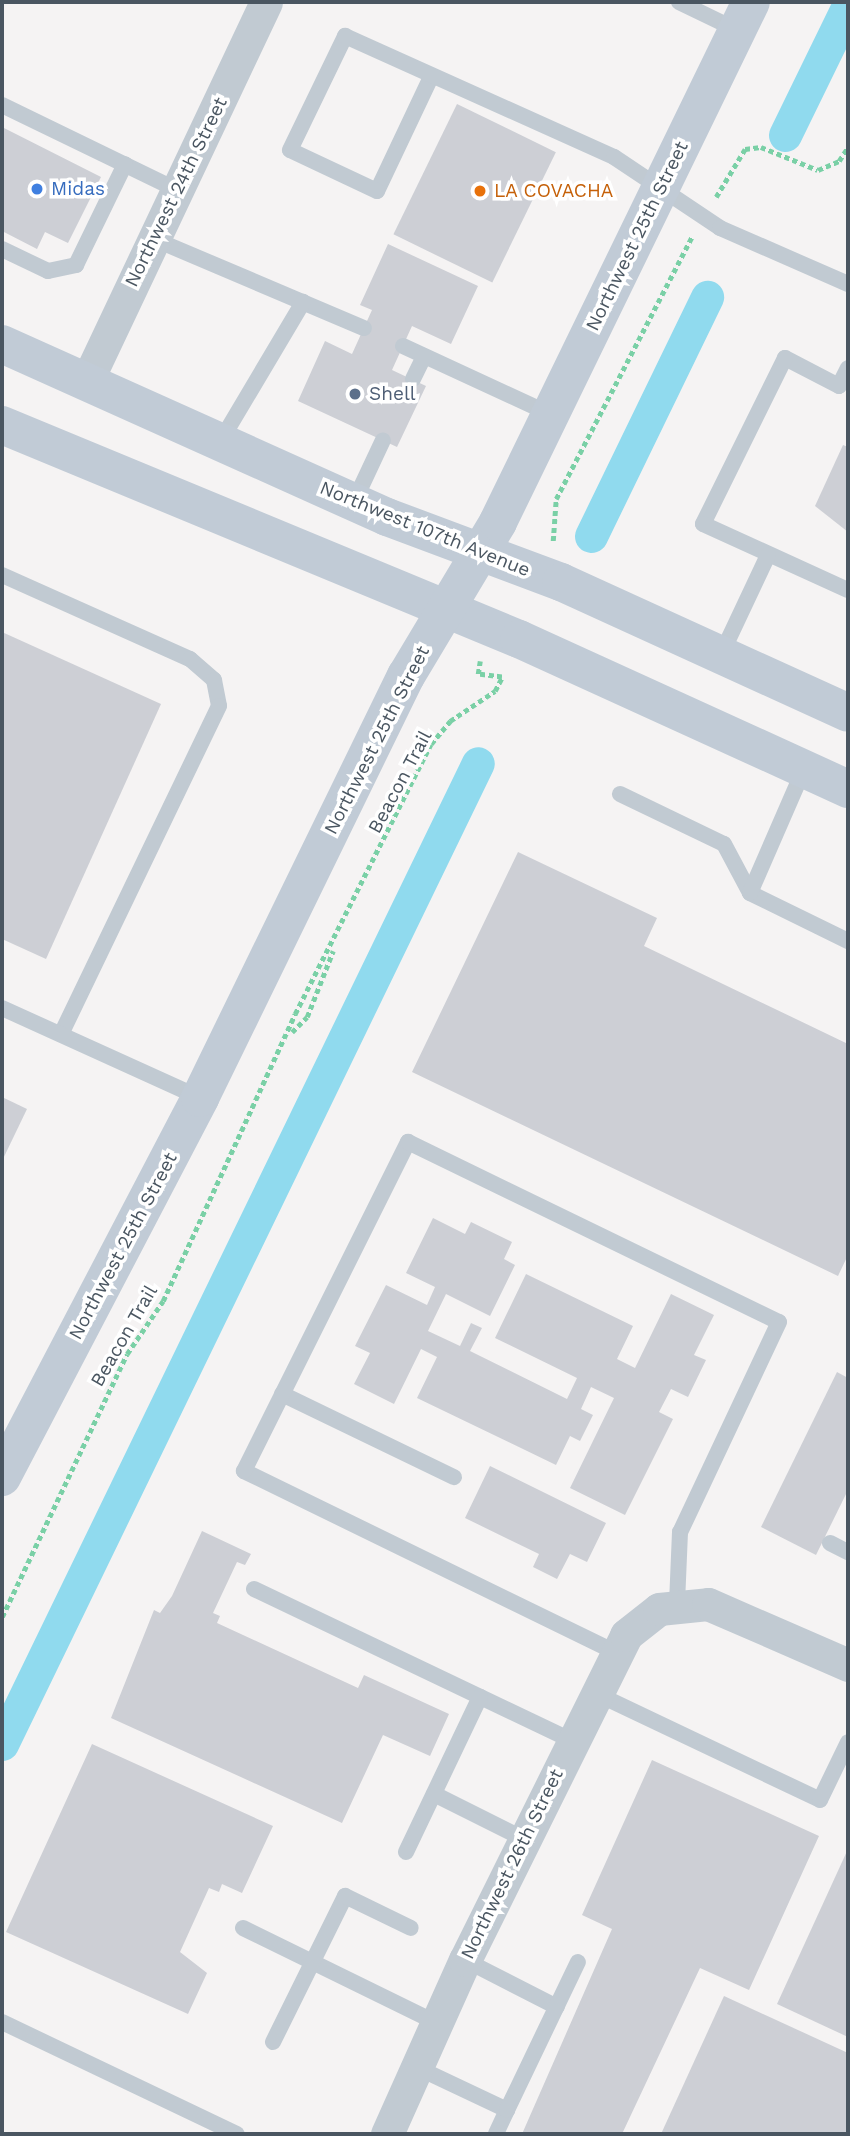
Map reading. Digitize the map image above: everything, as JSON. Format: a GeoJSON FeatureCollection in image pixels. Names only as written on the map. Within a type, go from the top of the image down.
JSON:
{"type":"FeatureCollection","features":[{"type":"Feature","properties":{"kind":"main road","name":"Northwest 25th Street"},"geometry":{"type":"LineString","coordinates":[[2,1477],[200,1098],[444,610],[478,554],[550,414],[744,16]]}},
{"type":"Feature","properties":{"kind":"main road","name":"Northwest 107th Avenue"},"geometry":{"type":"LineString","coordinates":[[2,344],[354,502],[478,554],[561,582],[848,713]]}},
{"type":"Feature","properties":{"kind":"main road"},"geometry":{"type":"LineString","coordinates":[[2,425],[444,610],[848,789]]}},
{"type":"Feature","properties":{"kind":"street","name":"Northwest 24th Street"},"geometry":{"type":"LineString","coordinates":[[86,383],[267,2]]}},
{"type":"Feature","properties":{"kind":"street","name":"Northwest 26th Street"},"geometry":{"type":"LineString","coordinates":[[387,2134],[414,2066],[464,1960],[615,1652],[668,1606]]}},
{"type":"Feature","properties":{"kind":"street"},"geometry":{"type":"LineString","coordinates":[[668,1606],[743,1615],[848,1665]]}},
{"type":"Feature","properties":{"kind":"lane"},"geometry":{"type":"LineString","coordinates":[[679,2],[744,16]]}},
{"type":"Feature","properties":{"kind":"lane"},"geometry":{"type":"LineString","coordinates":[[431,77],[377,191],[290,150],[345,36],[431,77],[614,157],[720,228],[846,279]]}},
{"type":"Feature","properties":{"kind":"lane"},"geometry":{"type":"LineString","coordinates":[[2,105],[177,191]]}},
{"type":"Feature","properties":{"kind":"lane"},"geometry":{"type":"LineString","coordinates":[[2,249],[48,271],[76,265],[125,164]]}},
{"type":"Feature","properties":{"kind":"lane"},"geometry":{"type":"LineString","coordinates":[[154,239],[364,328]]}},
{"type":"Feature","properties":{"kind":"lane"},"geometry":{"type":"LineString","coordinates":[[220,442],[303,302]]}},
{"type":"Feature","properties":{"kind":"lane"},"geometry":{"type":"LineString","coordinates":[[403,346],[550,414]]}},
{"type":"Feature","properties":{"kind":"lane"},"geometry":{"type":"LineString","coordinates":[[413,379],[424,356]]}},
{"type":"Feature","properties":{"kind":"lane"},"geometry":{"type":"LineString","coordinates":[[848,368],[844,388],[785,358],[703,524],[848,590]]}},
{"type":"Feature","properties":{"kind":"lane"},"geometry":{"type":"LineString","coordinates":[[354,502],[383,440]]}},
{"type":"Feature","properties":{"kind":"lane"},"geometry":{"type":"LineString","coordinates":[[721,655],[768,555]]}},
{"type":"Feature","properties":{"kind":"lane"},"geometry":{"type":"LineString","coordinates":[[2,575],[190,659],[214,680],[219,706],[61,1034]]}},
{"type":"Feature","properties":{"kind":"lane"},"geometry":{"type":"LineString","coordinates":[[750,893],[804,769]]}},
{"type":"Feature","properties":{"kind":"lane"},"geometry":{"type":"LineString","coordinates":[[620,794],[724,844],[750,893],[848,941]]}},
{"type":"Feature","properties":{"kind":"lane"},"geometry":{"type":"LineString","coordinates":[[2,1008],[200,1098]]}},
{"type":"Feature","properties":{"kind":"lane"},"geometry":{"type":"LineString","coordinates":[[615,1652],[244,1471],[408,1142],[779,1322],[680,1532],[668,1606]]}},
{"type":"Feature","properties":{"kind":"lane"},"geometry":{"type":"LineString","coordinates":[[282,1394],[454,1477]]}},
{"type":"Feature","properties":{"kind":"lane"},"geometry":{"type":"LineString","coordinates":[[830,1543],[848,1552]]}},
{"type":"Feature","properties":{"kind":"lane"},"geometry":{"type":"LineString","coordinates":[[254,1589],[572,1741]]}},
{"type":"Feature","properties":{"kind":"lane"},"geometry":{"type":"LineString","coordinates":[[595,1693],[820,1800],[848,1742]]}},
{"type":"Feature","properties":{"kind":"lane"},"geometry":{"type":"LineString","coordinates":[[406,1852],[480,1697]]}},
{"type":"Feature","properties":{"kind":"lane"},"geometry":{"type":"LineString","coordinates":[[434,1794],[524,1839]]}},
{"type":"Feature","properties":{"kind":"lane"},"geometry":{"type":"LineString","coordinates":[[273,2042],[311,1960],[345,1896],[411,1928]]}},
{"type":"Feature","properties":{"kind":"lane"},"geometry":{"type":"LineString","coordinates":[[243,1928],[435,2022]]}},
{"type":"Feature","properties":{"kind":"lane"},"geometry":{"type":"LineString","coordinates":[[464,1960],[558,2007]]}},
{"type":"Feature","properties":{"kind":"lane"},"geometry":{"type":"LineString","coordinates":[[496,2134],[579,1962]]}},
{"type":"Feature","properties":{"kind":"lane"},"geometry":{"type":"LineString","coordinates":[[2,2022],[237,2134]]}},
{"type":"Feature","properties":{"kind":"lane"},"geometry":{"type":"LineString","coordinates":[[414,2066],[508,2110]]}},
{"type":"Feature","properties":{"kind":"path"},"geometry":{"type":"LineString","coordinates":[[716,197],[746,149],[761,147],[818,170],[839,161],[848,148]]}},
{"type":"Feature","properties":{"kind":"path"},"geometry":{"type":"LineString","coordinates":[[560,552],[550,526],[556,499],[687,246]]}},
{"type":"Feature","properties":{"kind":"path","name":"Beacon Trail"},"geometry":{"type":"LineString","coordinates":[[2,1617],[30,1549],[127,1354],[163,1301],[431,744],[450,721],[495,691],[502,677],[474,669]]}},
{"type":"Feature","properties":{"kind":"path","name":"Beacon Trail"},"geometry":{"type":"LineString","coordinates":[[291,1032],[307,1017],[333,948]]}},
{"type":"Feature","properties":{"kind":"building"},"geometry":{"type":"Polygon","coordinates":[[[457,104],[556,152],[492,283],[393,234],[457,104]]]}},
{"type":"Feature","properties":{"kind":"building"},"geometry":{"type":"Polygon","coordinates":[[[2,127],[101,177],[68,243],[45,232],[37,249],[2,231],[2,127]]]}},
{"type":"Feature","properties":{"kind":"building"},"geometry":{"type":"Polygon","coordinates":[[[388,244],[478,286],[451,344],[412,326],[392,370],[426,386],[397,447],[298,401],[325,341],[352,354],[372,310],[360,305],[388,244]]]}},
{"type":"Feature","properties":{"kind":"building"},"geometry":{"type":"Polygon","coordinates":[[[843,445],[848,447],[848,532],[815,506],[843,445]]]}},
{"type":"Feature","properties":{"kind":"building"},"geometry":{"type":"Polygon","coordinates":[[[2,632],[161,704],[46,959],[2,939],[2,632]]]}},
{"type":"Feature","properties":{"kind":"building"},"geometry":{"type":"Polygon","coordinates":[[[518,852],[657,918],[644,946],[848,1044],[848,1255],[838,1276],[412,1072],[518,852]]]}},
{"type":"Feature","properties":{"kind":"building"},"geometry":{"type":"Polygon","coordinates":[[[2,1097],[27,1109],[2,1161],[2,1097]]]}},
{"type":"Feature","properties":{"kind":"building"},"geometry":{"type":"Polygon","coordinates":[[[433,1218],[465,1234],[471,1222],[512,1242],[504,1259],[515,1265],[490,1316],[446,1294],[428,1331],[460,1346],[471,1323],[482,1328],[470,1351],[567,1399],[577,1378],[495,1338],[526,1274],[633,1326],[617,1359],[635,1368],[671,1294],[714,1315],[694,1355],[706,1360],[688,1397],[671,1389],[659,1412],[673,1419],[625,1515],[570,1488],[614,1398],[591,1387],[581,1409],[593,1415],[580,1441],[570,1436],[556,1465],[417,1398],[437,1357],[421,1349],[394,1404],[354,1384],[370,1353],[355,1346],[386,1285],[427,1305],[435,1287],[406,1273],[433,1218]]]}},
{"type":"Feature","properties":{"kind":"building"},"geometry":{"type":"Polygon","coordinates":[[[837,1372],[848,1378],[848,1490],[816,1555],[761,1527],[837,1372]]]}},
{"type":"Feature","properties":{"kind":"building"},"geometry":{"type":"Polygon","coordinates":[[[490,1466],[606,1523],[587,1562],[570,1554],[557,1579],[533,1567],[539,1554],[465,1518],[490,1466]]]}},
{"type":"Feature","properties":{"kind":"building"},"geometry":{"type":"Polygon","coordinates":[[[202,1531],[251,1554],[245,1565],[237,1562],[213,1613],[220,1616],[217,1623],[358,1688],[364,1675],[449,1714],[430,1756],[383,1735],[342,1823],[111,1718],[154,1610],[160,1613],[172,1596],[202,1531]]]}},
{"type":"Feature","properties":{"kind":"building"},"geometry":{"type":"Polygon","coordinates":[[[92,1744],[273,1826],[242,1893],[222,1884],[219,1892],[209,1888],[180,1952],[207,1973],[188,2014],[6,1932],[92,1744]]]}},
{"type":"Feature","properties":{"kind":"building"},"geometry":{"type":"Polygon","coordinates":[[[652,1760],[819,1836],[749,1990],[700,1968],[622,2134],[522,2134],[612,1929],[582,1915],[652,1760]]]}},
{"type":"Feature","properties":{"kind":"building"},"geometry":{"type":"Polygon","coordinates":[[[848,1849],[848,2037],[777,2004],[848,1849]]]}},
{"type":"Feature","properties":{"kind":"building"},"geometry":{"type":"Polygon","coordinates":[[[724,1996],[848,2053],[848,2134],[661,2134],[724,1996]]]}},
{"type":"Feature","properties":{"kind":"waterway"},"geometry":{"type":"LineString","coordinates":[[785,135],[848,6]]}},
{"type":"Feature","properties":{"kind":"waterway"},"geometry":{"type":"LineString","coordinates":[[591,536],[707,297]]}},
{"type":"Feature","properties":{"kind":"waterway"},"geometry":{"type":"LineString","coordinates":[[2,1744],[478,763]]}},
{"type":"Feature","properties":{"kind":"place","name":"Midas"},"geometry":{"type":"Point","coordinates":[37,189]}},
{"type":"Feature","properties":{"kind":"place","name":"LA COVACHA"},"geometry":{"type":"Point","coordinates":[480,191]}},
{"type":"Feature","properties":{"kind":"place","name":"Shell"},"geometry":{"type":"Point","coordinates":[355,394]}}]}
